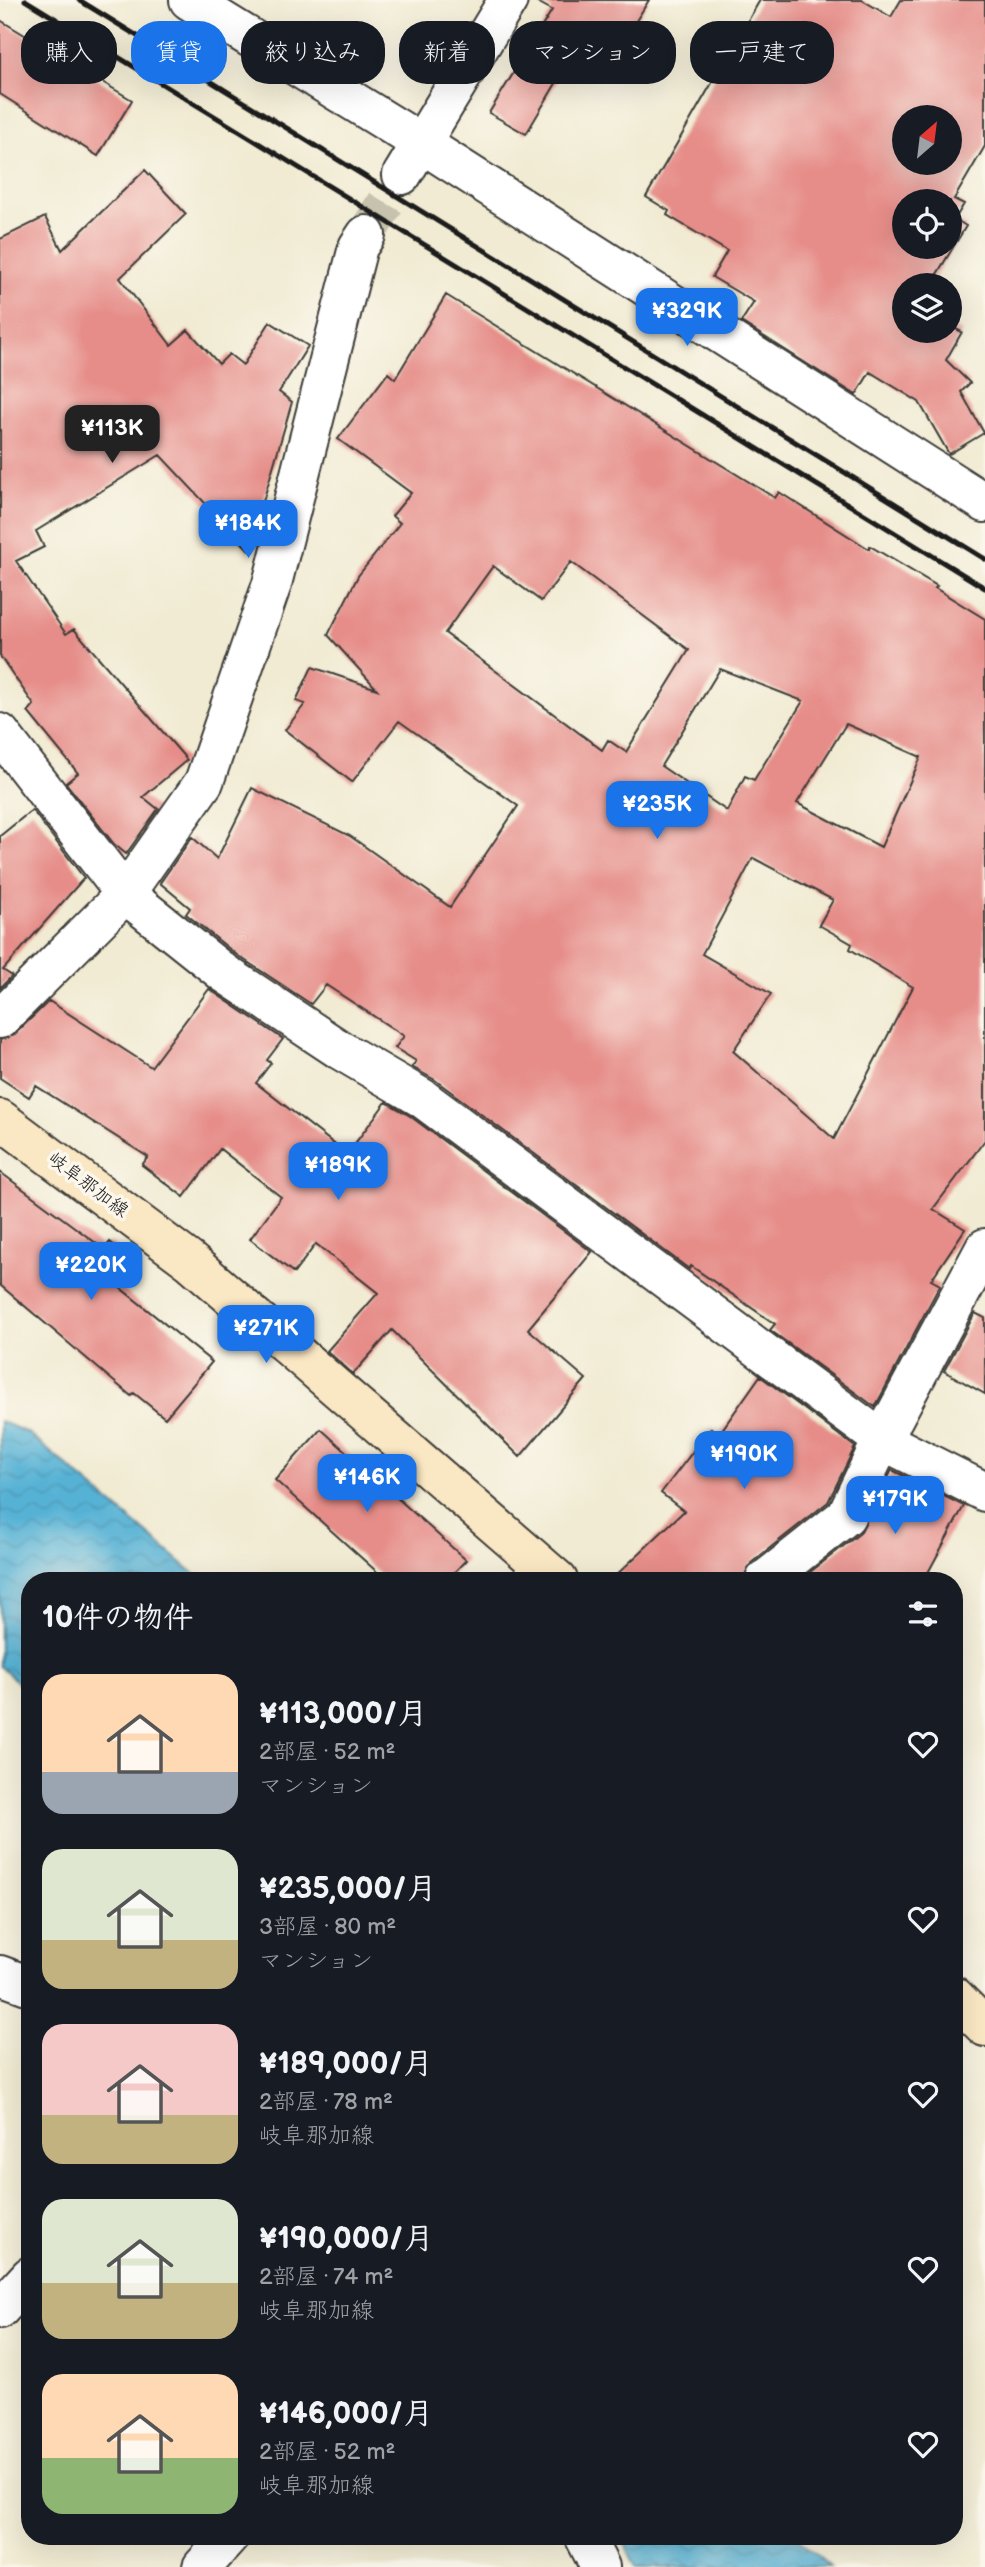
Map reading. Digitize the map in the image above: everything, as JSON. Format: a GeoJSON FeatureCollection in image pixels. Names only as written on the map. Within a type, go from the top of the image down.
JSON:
{"type":"FeatureCollection","features":[{"type":"Feature","properties":{"kind":"main road","name":"岐阜那加線"},"geometry":{"type":"LineString","coordinates":[[0,1119],[190,1261],[549,1572]]}},
{"type":"Feature","properties":{"kind":"main road"},"geometry":{"type":"LineString","coordinates":[[963,2005],[985,2027]]}},
{"type":"Feature","properties":{"kind":"street"},"geometry":{"type":"LineString","coordinates":[[189,0],[412,159],[985,503]]}},
{"type":"Feature","properties":{"kind":"street"},"geometry":{"type":"LineString","coordinates":[[412,159],[508,0]]}},
{"type":"Feature","properties":{"kind":"street"},"geometry":{"type":"LineString","coordinates":[[0,1019],[125,894],[204,782],[272,584],[358,247],[366,234]]}},
{"type":"Feature","properties":{"kind":"street"},"geometry":{"type":"LineString","coordinates":[[0,733],[125,894],[224,972],[340,1049],[422,1098],[882,1440],[985,1492]]}},
{"type":"Feature","properties":{"kind":"street"},"geometry":{"type":"LineString","coordinates":[[775,1572],[846,1516],[882,1440],[985,1248]]}},
{"type":"Feature","properties":{"kind":"street"},"geometry":{"type":"LineString","coordinates":[[0,1975],[21,1983]]}},
{"type":"Feature","properties":{"kind":"street"},"geometry":{"type":"LineString","coordinates":[[0,2309],[21,2286]]}},
{"type":"Feature","properties":{"kind":"street"},"geometry":{"type":"LineString","coordinates":[[202,2567],[222,2545]]}},
{"type":"Feature","properties":{"kind":"street"},"geometry":{"type":"LineString","coordinates":[[589,2545],[600,2567]]}},
{"type":"Feature","properties":{"kind":"water"},"geometry":{"type":"Polygon","coordinates":[[[0,1421],[28,1433],[193,1572],[21,1572],[21,1686],[0,1666],[0,1421]]]}},
{"type":"Feature","properties":{"kind":"water"},"geometry":{"type":"Polygon","coordinates":[[[625,2545],[806,2545],[831,2567],[636,2567],[625,2545]]]}},
{"type":"Feature","properties":{"kind":"building"},"geometry":{"type":"Polygon","coordinates":[[[534,0],[649,0],[636,21],[545,21],[552,10],[534,0]]]}},
{"type":"Feature","properties":{"kind":"building"},"geometry":{"type":"Polygon","coordinates":[[[760,0],[862,0],[891,17],[901,0],[985,0],[985,146],[960,189],[892,189],[892,259],[946,259],[938,273],[892,273],[892,343],[956,343],[946,360],[970,383],[961,392],[984,433],[949,454],[919,402],[870,372],[856,395],[741,322],[754,302],[712,277],[727,251],[667,215],[669,211],[646,197],[711,84],[834,84],[834,21],[748,21],[760,0]]]}},
{"type":"Feature","properties":{"kind":"building"},"geometry":{"type":"Polygon","coordinates":[[[0,20],[21,33],[21,84],[106,84],[132,100],[98,156],[0,94],[0,20]]]}},
{"type":"Feature","properties":{"kind":"building"},"geometry":{"type":"Polygon","coordinates":[[[509,80],[509,84],[556,84],[526,134],[489,113],[509,80]]]}},
{"type":"Feature","properties":{"kind":"building"},"geometry":{"type":"Polygon","coordinates":[[[145,170],[186,214],[120,278],[171,345],[188,330],[219,364],[229,354],[243,365],[270,322],[308,346],[279,392],[292,402],[249,550],[160,455],[36,531],[44,547],[16,561],[66,634],[74,629],[187,760],[143,797],[158,809],[126,854],[114,844],[66,783],[78,773],[28,712],[34,705],[0,656],[0,239],[45,217],[62,250],[145,170]]]}},
{"type":"Feature","properties":{"kind":"building"},"geometry":{"type":"Polygon","coordinates":[[[446,295],[775,498],[779,492],[869,549],[870,546],[937,586],[935,588],[985,619],[985,1140],[933,1209],[965,1229],[931,1280],[940,1285],[875,1407],[770,1330],[775,1324],[691,1266],[689,1269],[435,1080],[412,1067],[416,1061],[395,1048],[404,1036],[326,985],[311,1004],[237,955],[186,914],[190,908],[160,883],[192,837],[217,859],[252,788],[350,836],[450,907],[518,806],[399,721],[352,782],[285,730],[305,704],[296,701],[312,667],[377,689],[328,635],[358,576],[400,523],[392,516],[411,493],[338,439],[388,373],[395,379],[446,295]],[[571,562],[541,601],[493,566],[445,633],[602,750],[608,740],[626,752],[689,650],[571,562]],[[720,669],[661,766],[727,811],[745,776],[754,780],[803,701],[720,669]],[[846,724],[797,803],[881,847],[921,757],[846,724]],[[753,858],[702,954],[771,994],[733,1051],[834,1139],[913,987],[850,949],[852,944],[819,925],[833,900],[753,858]]]}},
{"type":"Feature","properties":{"kind":"building"},"geometry":{"type":"Polygon","coordinates":[[[32,810],[84,878],[3,970],[12,976],[0,988],[0,836],[32,810]]]}},
{"type":"Feature","properties":{"kind":"building"},"geometry":{"type":"Polygon","coordinates":[[[209,989],[283,1039],[267,1060],[271,1063],[256,1083],[347,1154],[386,1102],[410,1116],[592,1252],[528,1329],[586,1379],[520,1457],[392,1330],[353,1374],[327,1351],[378,1293],[316,1244],[294,1273],[250,1239],[281,1197],[220,1149],[184,1197],[142,1165],[148,1157],[36,1086],[29,1097],[0,1078],[0,1040],[15,1034],[49,1001],[151,1067],[209,989]]]}},
{"type":"Feature","properties":{"kind":"building"},"geometry":{"type":"Polygon","coordinates":[[[0,1172],[104,1249],[110,1242],[137,1264],[118,1286],[212,1362],[165,1418],[134,1393],[131,1396],[0,1285],[0,1172]]]}},
{"type":"Feature","properties":{"kind":"building"},"geometry":{"type":"Polygon","coordinates":[[[975,1313],[985,1318],[985,1394],[944,1371],[975,1313]]]}},
{"type":"Feature","properties":{"kind":"building"},"geometry":{"type":"Polygon","coordinates":[[[760,1376],[855,1447],[828,1502],[751,1563],[747,1572],[619,1572],[684,1511],[661,1493],[711,1428],[719,1434],[760,1376]]]}},
{"type":"Feature","properties":{"kind":"building"},"geometry":{"type":"Polygon","coordinates":[[[321,1429],[466,1560],[455,1572],[377,1572],[275,1480],[321,1429]]]}},
{"type":"Feature","properties":{"kind":"building"},"geometry":{"type":"Polygon","coordinates":[[[892,1470],[964,1506],[928,1572],[810,1572],[860,1533],[892,1470]]]}},
{"type":"Feature","properties":{"kind":"tunnel"},"geometry":{"type":"LineString","coordinates":[[366,235],[402,175]]}},
{"type":"Feature","properties":{"kind":"railway"},"geometry":{"type":"LineString","coordinates":[[25,0],[985,588]]}},
{"type":"Feature","properties":{"kind":"railway"},"geometry":{"type":"LineString","coordinates":[[79,0],[985,559]]}}]}
